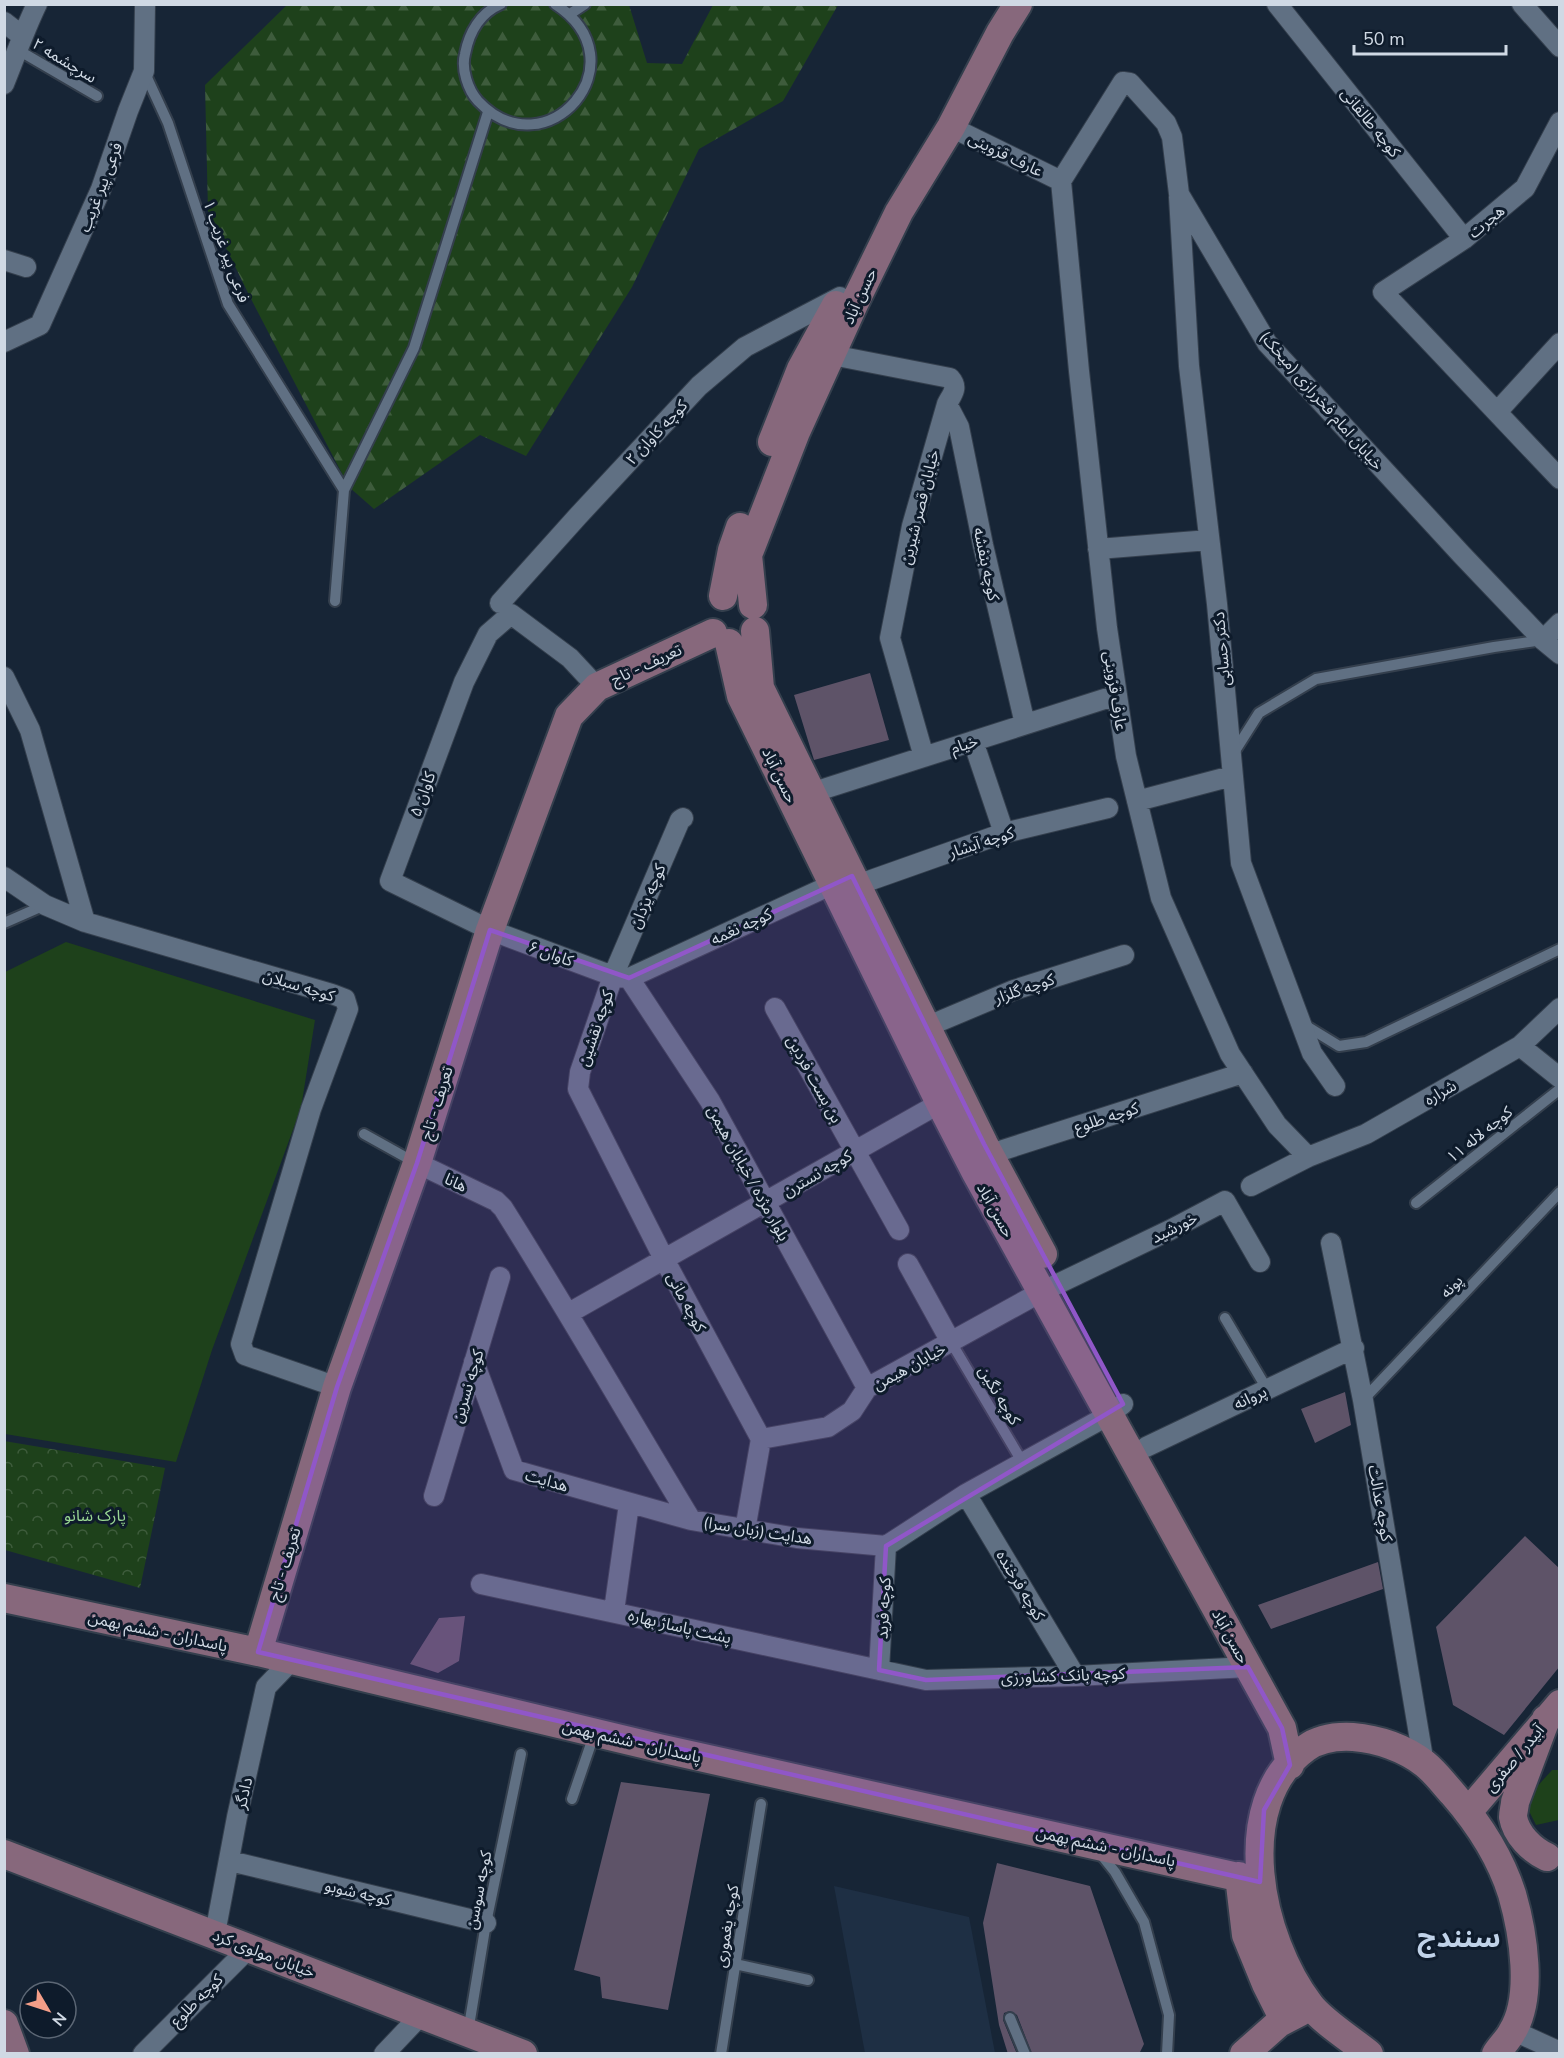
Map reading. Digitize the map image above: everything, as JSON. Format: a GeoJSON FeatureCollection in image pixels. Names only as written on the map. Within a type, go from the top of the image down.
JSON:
{"type":"FeatureCollection","features":[{"type":"Feature","properties":{"kind":"street"},"geometry":{"type":"LineString","coordinates":[[4,84],[37,4]]}},
{"type":"Feature","properties":{"kind":"street","name":"فرعی پیر غریب"},"geometry":{"type":"LineString","coordinates":[[4,342],[40,325],[101,189],[144,71],[145,4]]}},
{"type":"Feature","properties":{"kind":"street","name":"حسن آباد"},"geometry":{"type":"LineString","coordinates":[[723,596],[732,550],[801,369],[998,4]]}},
{"type":"Feature","properties":{"kind":"street","name":"حسن آباد"},"geometry":{"type":"LineString","coordinates":[[979,1158],[940,1103],[811,793],[760,688],[748,555],[796,432],[899,212],[951,127],[1000,33],[1018,4]]}},
{"type":"Feature","properties":{"kind":"street","name":"کوچه طالقانی"},"geometry":{"type":"LineString","coordinates":[[1277,4],[1464,239]]}},
{"type":"Feature","properties":{"kind":"street"},"geometry":{"type":"LineString","coordinates":[[1522,4],[1560,47]]}},
{"type":"Feature","properties":{"kind":"street"},"geometry":{"type":"LineString","coordinates":[[4,22],[20,43]]}},
{"type":"Feature","properties":{"kind":"street","name":"عارف قزوینی"},"geometry":{"type":"LineString","coordinates":[[1126,81],[1123,82],[1061,181],[1078,371],[1098,549],[1126,756],[1161,898],[1230,1054],[1277,1125],[1308,1157]]}},
{"type":"Feature","properties":{"kind":"street","name":"خیابان امام فخررازی (میخک)"},"geometry":{"type":"LineString","coordinates":[[1126,81],[1166,123],[1172,137],[1179,194],[1267,343],[1462,555],[1543,640],[1560,654]]}},
{"type":"Feature","properties":{"kind":"street","name":"هجرت"},"geometry":{"type":"LineString","coordinates":[[1497,412],[1383,292],[1464,239],[1525,188],[1560,123]]}},
{"type":"Feature","properties":{"kind":"street","name":"عارف قزوینی"},"geometry":{"type":"LineString","coordinates":[[951,127],[1061,181]]}},
{"type":"Feature","properties":{"kind":"street","name":"دکتر حسابی"},"geometry":{"type":"LineString","coordinates":[[1179,194],[1189,366],[1209,540],[1240,863],[1312,1053],[1335,1086]]}},
{"type":"Feature","properties":{"kind":"street"},"geometry":{"type":"LineString","coordinates":[[4,260],[26,267]]}},
{"type":"Feature","properties":{"kind":"street","name":"کوچه کاوان ۲"},"geometry":{"type":"LineString","coordinates":[[506,609],[578,516],[699,386],[745,347],[840,296]]}},
{"type":"Feature","properties":{"kind":"street"},"geometry":{"type":"LineString","coordinates":[[1560,343],[1497,412],[1560,478]]}},
{"type":"Feature","properties":{"kind":"street","name":"خیابان قصر شیرین"},"geometry":{"type":"LineString","coordinates":[[832,355],[950,378],[956,384],[947,404],[912,526],[890,638],[924,757]]}},
{"type":"Feature","properties":{"kind":"street","name":"کوچه بنفشه"},"geometry":{"type":"LineString","coordinates":[[947,404],[959,427],[985,557],[1025,724]]}},
{"type":"Feature","properties":{"kind":"street"},"geometry":{"type":"LineString","coordinates":[[1098,549],[1209,540]]}},
{"type":"Feature","properties":{"kind":"street"},"geometry":{"type":"LineString","coordinates":[[734,594],[745,597],[754,618],[744,641],[721,638],[708,616],[711,608],[723,596],[734,594]]}},
{"type":"Feature","properties":{"kind":"street"},"geometry":{"type":"LineString","coordinates":[[506,609],[570,658],[597,687]]}},
{"type":"Feature","properties":{"kind":"street","name":"کاوان ۵"},"geometry":{"type":"LineString","coordinates":[[490,930],[390,881],[464,682],[488,634],[506,609]]}},
{"type":"Feature","properties":{"kind":"street"},"geometry":{"type":"LineString","coordinates":[[1543,640],[1560,622]]}},
{"type":"Feature","properties":{"kind":"street","name":"حسن آباد"},"geometry":{"type":"LineString","coordinates":[[721,638],[741,696],[926,1027],[979,1158],[1116,1410],[1248,1667],[1298,1756]]}},
{"type":"Feature","properties":{"kind":"street","name":"تعریف - تاج"},"geometry":{"type":"LineString","coordinates":[[258,1652],[337,1387],[417,1163],[490,930],[569,716],[597,687],[721,638]]}},
{"type":"Feature","properties":{"kind":"street"},"geometry":{"type":"LineString","coordinates":[[4,677],[30,730],[85,922]]}},
{"type":"Feature","properties":{"kind":"street","name":"خیام"},"geometry":{"type":"LineString","coordinates":[[811,793],[1117,695]]}},
{"type":"Feature","properties":{"kind":"street"},"geometry":{"type":"LineString","coordinates":[[973,741],[1004,833]]}},
{"type":"Feature","properties":{"kind":"street"},"geometry":{"type":"LineString","coordinates":[[1137,801],[1232,767]]}},
{"type":"Feature","properties":{"kind":"street","name":"کوچه آبشار"},"geometry":{"type":"LineString","coordinates":[[847,882],[1004,833],[1108,808]]}},
{"type":"Feature","properties":{"kind":"street","name":"کوچه یزدان"},"geometry":{"type":"LineString","coordinates":[[621,977],[680,820],[683,818]]}},
{"type":"Feature","properties":{"kind":"street"},"geometry":{"type":"LineString","coordinates":[[7,878],[45,905],[85,922]]}},
{"type":"Feature","properties":{"kind":"street","name":"کوچه نغمه"},"geometry":{"type":"LineString","coordinates":[[621,977],[847,882]]}},
{"type":"Feature","properties":{"kind":"street","name":"کوچه سبلان"},"geometry":{"type":"LineString","coordinates":[[85,922],[345,999],[348,1010],[311,1109],[241,1344],[245,1355],[337,1387]]}},
{"type":"Feature","properties":{"kind":"street","name":"کاوان ۶"},"geometry":{"type":"LineString","coordinates":[[490,930],[621,977]]}},
{"type":"Feature","properties":{"kind":"street","name":"کوچه گلزار"},"geometry":{"type":"LineString","coordinates":[[926,1027],[1014,990],[1124,955]]}},
{"type":"Feature","properties":{"kind":"street","name":"کوچه نقشین"},"geometry":{"type":"LineString","coordinates":[[578,1080],[621,977]]}},
{"type":"Feature","properties":{"kind":"street","name":"بلوار مژده / خیابان هیمن"},"geometry":{"type":"LineString","coordinates":[[621,977],[710,1101],[867,1388]]}},
{"type":"Feature","properties":{"kind":"street","name":"بن بست فردین"},"geometry":{"type":"LineString","coordinates":[[775,1008],[899,1230]]}},
{"type":"Feature","properties":{"kind":"street","name":"شراره"},"geometry":{"type":"LineString","coordinates":[[1251,1186],[1308,1157],[1366,1134],[1520,1046],[1560,1008]]}},
{"type":"Feature","properties":{"kind":"street"},"geometry":{"type":"LineString","coordinates":[[1520,1046],[1560,1078]]}},
{"type":"Feature","properties":{"kind":"street","name":"کوچه طلوع"},"geometry":{"type":"LineString","coordinates":[[979,1158],[1243,1073]]}},
{"type":"Feature","properties":{"kind":"street","name":"کوچه مانی"},"geometry":{"type":"LineString","coordinates":[[578,1080],[578,1089],[664,1259],[761,1439]]}},
{"type":"Feature","properties":{"kind":"street","name":"کوچه نسترن"},"geometry":{"type":"LineString","coordinates":[[569,1313],[940,1103]]}},
{"type":"Feature","properties":{"kind":"street","name":"هانا"},"geometry":{"type":"LineString","coordinates":[[417,1163],[496,1201]]}},
{"type":"Feature","properties":{"kind":"street","name":"هدایت (زبان سرا)"},"geometry":{"type":"LineString","coordinates":[[496,1201],[503,1208],[569,1313],[621,1405],[692,1520],[797,1538],[886,1546]]}},
{"type":"Feature","properties":{"kind":"street","name":"خورشید"},"geometry":{"type":"LineString","coordinates":[[1050,1288],[1225,1201],[1260,1262]]}},
{"type":"Feature","properties":{"kind":"street","name":"کوچه عدالت"},"geometry":{"type":"LineString","coordinates":[[1331,1243],[1364,1400],[1424,1764]]}},
{"type":"Feature","properties":{"kind":"street"},"geometry":{"type":"LineString","coordinates":[[908,1264],[951,1342]]}},
{"type":"Feature","properties":{"kind":"street","name":"کوچه نسرین"},"geometry":{"type":"LineString","coordinates":[[434,1496],[500,1277]]}},
{"type":"Feature","properties":{"kind":"street","name":"خیابان هیمن"},"geometry":{"type":"LineString","coordinates":[[761,1439],[828,1427],[852,1411],[867,1388],[1050,1288]]}},
{"type":"Feature","properties":{"kind":"street","name":"پروانه"},"geometry":{"type":"LineString","coordinates":[[1146,1447],[1354,1348]]}},
{"type":"Feature","properties":{"kind":"street","name":"هدایت"},"geometry":{"type":"LineString","coordinates":[[474,1362],[514,1470],[692,1520]]}},
{"type":"Feature","properties":{"kind":"street"},"geometry":{"type":"LineString","coordinates":[[886,1546],[966,1494],[1116,1410]]}},
{"type":"Feature","properties":{"kind":"street","name":"حسن آباد"},"geometry":{"type":"LineString","coordinates":[[1116,1410],[1146,1447],[1298,1756]]}},
{"type":"Feature","properties":{"kind":"street"},"geometry":{"type":"LineString","coordinates":[[745,1530],[761,1439]]}},
{"type":"Feature","properties":{"kind":"street","name":"کوچه فرخنده"},"geometry":{"type":"LineString","coordinates":[[966,1494],[1076,1676]]}},
{"type":"Feature","properties":{"kind":"street"},"geometry":{"type":"LineString","coordinates":[[614,1611],[629,1504]]}},
{"type":"Feature","properties":{"kind":"street","name":"کوچه فرید"},"geometry":{"type":"LineString","coordinates":[[879,1670],[886,1546]]}},
{"type":"Feature","properties":{"kind":"street","name":"پشت پاساژ بهاره"},"geometry":{"type":"LineString","coordinates":[[481,1584],[879,1670]]}},
{"type":"Feature","properties":{"kind":"street","name":"پاسداران - ششم بهمن"},"geometry":{"type":"LineString","coordinates":[[4,1598],[258,1652],[595,1732],[1249,1879]]}},
{"type":"Feature","properties":{"kind":"street","name":"دادگر"},"geometry":{"type":"LineString","coordinates":[[213,1934],[267,1687],[292,1660]]}},
{"type":"Feature","properties":{"kind":"street","name":"کوچه بانک کشاورزی"},"geometry":{"type":"LineString","coordinates":[[879,1670],[926,1680],[1076,1676],[1248,1667]]}},
{"type":"Feature","properties":{"kind":"street"},"geometry":{"type":"LineString","coordinates":[[1553,1712],[1515,1802],[1513,1816],[1519,1830],[1534,1851],[1553,1855]]}},
{"type":"Feature","properties":{"kind":"street","name":"آبیدر / صفری"},"geometry":{"type":"LineString","coordinates":[[1468,1812],[1553,1712]]}},
{"type":"Feature","properties":{"kind":"street"},"geometry":{"type":"LineString","coordinates":[[1284,2020],[1246,1935],[1249,1879],[1260,1842],[1264,1810],[1275,1783],[1298,1756],[1325,1738],[1373,1738],[1399,1749],[1424,1764],[1468,1812],[1489,1842],[1503,1869],[1516,1908],[1523,1941],[1525,1974],[1522,2005],[1514,2031],[1496,2054]]}},
{"type":"Feature","properties":{"kind":"street","name":"خیابان مولوی کرد"},"geometry":{"type":"LineString","coordinates":[[4,1854],[523,2054]]}},
{"type":"Feature","properties":{"kind":"street"},"geometry":{"type":"LineString","coordinates":[[1503,1869],[1553,1855]]}},
{"type":"Feature","properties":{"kind":"street","name":"کوچه شوبو"},"geometry":{"type":"LineString","coordinates":[[230,1861],[486,1923]]}},
{"type":"Feature","properties":{"kind":"street"},"geometry":{"type":"LineString","coordinates":[[4,1865],[14,1863],[39,1866]]}},
{"type":"Feature","properties":{"kind":"street"},"geometry":{"type":"LineString","coordinates":[[1249,1879],[1272,1927],[1291,1976],[1311,2006],[1369,2054]]}},
{"type":"Feature","properties":{"kind":"street","name":"کوچه طلوع"},"geometry":{"type":"LineString","coordinates":[[143,2054],[250,1947]]}},
{"type":"Feature","properties":{"kind":"street"},"geometry":{"type":"LineString","coordinates":[[1244,2054],[1284,2020],[1311,2006]]}},
{"type":"Feature","properties":{"kind":"street"},"geometry":{"type":"LineString","coordinates":[[384,2054],[421,2014]]}},
{"type":"Feature","properties":{"kind":"street"},"geometry":{"type":"LineString","coordinates":[[4,2024],[15,2054]]}},
{"type":"Feature","properties":{"kind":"street"},"geometry":{"type":"LineString","coordinates":[[1514,2031],[1560,2052]]}},
{"type":"Feature","properties":{"kind":"lane"},"geometry":{"type":"LineString","coordinates":[[501,4],[478,21],[468,39],[464,59],[466,79],[474,97],[488,112],[507,122],[529,125],[550,121],[568,110],[582,93],[590,73],[590,52],[583,31],[570,14],[555,4]]}},
{"type":"Feature","properties":{"kind":"lane"},"geometry":{"type":"LineString","coordinates":[[570,14],[585,4]]}},
{"type":"Feature","properties":{"kind":"lane","name":"سرچشمه ۲"},"geometry":{"type":"LineString","coordinates":[[20,43],[97,96]]}},
{"type":"Feature","properties":{"kind":"lane","name":"فرعی پیر غریب ۱"},"geometry":{"type":"LineString","coordinates":[[144,71],[168,123],[228,304],[344,490]]}},
{"type":"Feature","properties":{"kind":"lane"},"geometry":{"type":"LineString","coordinates":[[334,601],[344,490],[414,348],[488,112]]}},
{"type":"Feature","properties":{"kind":"lane"},"geometry":{"type":"LineString","coordinates":[[1232,767],[1259,713],[1316,680],[1494,646],[1543,640]]}},
{"type":"Feature","properties":{"kind":"lane"},"geometry":{"type":"LineString","coordinates":[[4,923],[45,905]]}},
{"type":"Feature","properties":{"kind":"lane"},"geometry":{"type":"LineString","coordinates":[[1301,1023],[1340,1046],[1366,1042],[1560,949]]}},
{"type":"Feature","properties":{"kind":"lane","name":"کوچه لاله ۱۱"},"geometry":{"type":"LineString","coordinates":[[1416,1203],[1560,1089]]}},
{"type":"Feature","properties":{"kind":"lane"},"geometry":{"type":"LineString","coordinates":[[364,1134],[417,1163]]}},
{"type":"Feature","properties":{"kind":"lane","name":"پونه"},"geometry":{"type":"LineString","coordinates":[[1364,1400],[1560,1192]]}},
{"type":"Feature","properties":{"kind":"lane"},"geometry":{"type":"LineString","coordinates":[[1225,1318],[1267,1389]]}},
{"type":"Feature","properties":{"kind":"lane","name":"کوچه نگین"},"geometry":{"type":"LineString","coordinates":[[951,1342],[1023,1463]]}},
{"type":"Feature","properties":{"kind":"lane"},"geometry":{"type":"LineString","coordinates":[[572,1799],[595,1732]]}},
{"type":"Feature","properties":{"kind":"lane","name":"کوچه سوسن"},"geometry":{"type":"LineString","coordinates":[[465,2032],[470,2020],[486,1923],[521,1754]]}},
{"type":"Feature","properties":{"kind":"lane","name":"کوچه یغموری"},"geometry":{"type":"LineString","coordinates":[[721,2054],[761,1804]]}},
{"type":"Feature","properties":{"kind":"lane"},"geometry":{"type":"LineString","coordinates":[[1093,1844],[1115,1872],[1144,1922],[1168,2014],[1167,2054]]}},
{"type":"Feature","properties":{"kind":"lane"},"geometry":{"type":"LineString","coordinates":[[735,1964],[808,1980]]}},
{"type":"Feature","properties":{"kind":"lane"},"geometry":{"type":"LineString","coordinates":[[1011,2018],[1025,2054]]}},
{"type":"Feature","properties":{"kind":"highlighted area"},"geometry":{"type":"Polygon","coordinates":[[[852,876],[984,1144],[1123,1404],[886,1546],[879,1670],[926,1680],[1248,1667],[1282,1728],[1290,1765],[1264,1810],[1260,1882],[258,1652],[337,1387],[417,1163],[490,930],[629,978],[852,876]]]}},
{"type":"Feature","properties":{"kind":"shaded area"},"geometry":{"type":"Polygon","coordinates":[[[834,1886],[969,1917],[995,2053],[865,2053],[834,1886]]]}},
{"type":"Feature","properties":{"kind":"green space"},"geometry":{"type":"Polygon","coordinates":[[[287,5],[629,5],[647,63],[682,64],[713,5],[838,5],[783,101],[699,149],[632,287],[526,456],[480,435],[374,509],[349,487],[208,211],[205,85],[287,5]]]}},
{"type":"Feature","properties":{"kind":"green space"},"geometry":{"type":"Polygon","coordinates":[[[66,942],[315,1020],[301,1108],[212,1350],[176,1462],[5,1434],[5,972],[66,942]]]}},
{"type":"Feature","properties":{"kind":"green space","name":"پارک شانو"},"geometry":{"type":"Polygon","coordinates":[[[4,1441],[165,1468],[140,1588],[5,1550],[4,1441]]]}},
{"type":"Feature","properties":{"kind":"green space"},"geometry":{"type":"Polygon","coordinates":[[[1552,1770],[1559,1770],[1559,1820],[1536,1825],[1524,1801],[1552,1770]]]}},
{"type":"Feature","properties":{"kind":"building"},"geometry":{"type":"Polygon","coordinates":[[[870,673],[889,740],[814,760],[794,695],[870,673]]]}},
{"type":"Feature","properties":{"kind":"building"},"geometry":{"type":"Polygon","coordinates":[[[1345,1392],[1351,1425],[1315,1443],[1301,1409],[1345,1392]]]}},
{"type":"Feature","properties":{"kind":"building"},"geometry":{"type":"Polygon","coordinates":[[[1525,1536],[1560,1569],[1560,1666],[1504,1735],[1453,1705],[1436,1627],[1525,1536]]]}},
{"type":"Feature","properties":{"kind":"building"},"geometry":{"type":"Polygon","coordinates":[[[1378,1562],[1383,1589],[1271,1629],[1258,1605],[1378,1562]]]}},
{"type":"Feature","properties":{"kind":"building"},"geometry":{"type":"Polygon","coordinates":[[[465,1616],[459,1661],[438,1673],[410,1664],[439,1618],[465,1616]]]}},
{"type":"Feature","properties":{"kind":"building"},"geometry":{"type":"Polygon","coordinates":[[[621,1782],[710,1794],[668,2010],[602,1998],[600,1977],[574,1970],[621,1782]]]}},
{"type":"Feature","properties":{"kind":"building"},"geometry":{"type":"Polygon","coordinates":[[[997,1863],[1090,1886],[1144,2044],[1139,2054],[1032,2054],[1017,2015],[1010,2011],[1004,2013],[1003,2020],[1017,2054],[1008,2054],[999,2025],[983,1923],[997,1863]]]}},
{"type":"Feature","properties":{"kind":"district","name":"سنندج"},"geometry":{"type":"Point","coordinates":[1459,1937]}}]}
